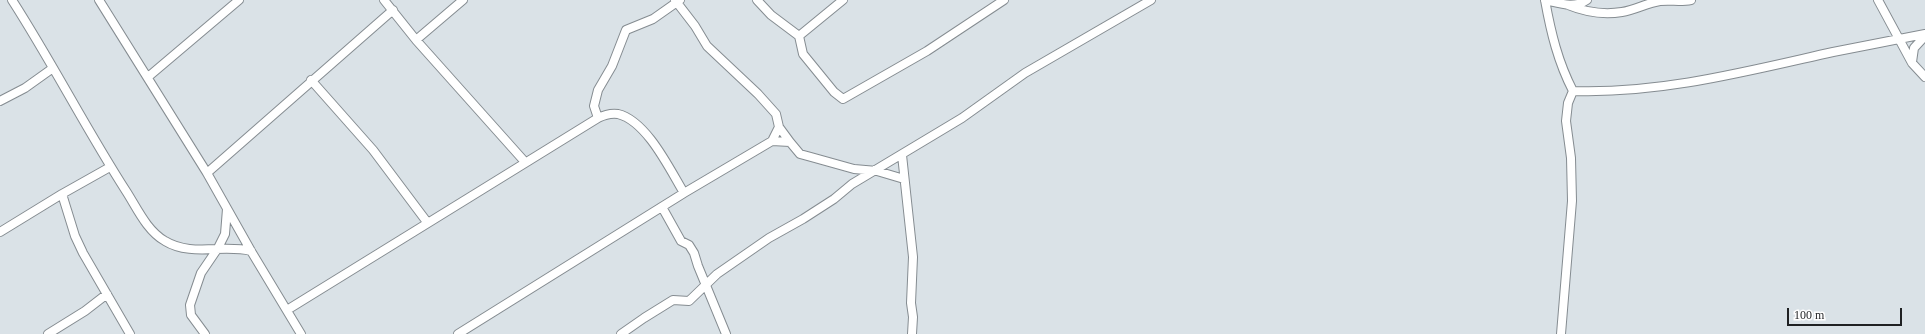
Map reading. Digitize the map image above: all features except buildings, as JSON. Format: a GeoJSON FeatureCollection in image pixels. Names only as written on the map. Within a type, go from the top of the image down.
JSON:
{"type":"FeatureCollection","features":[{"type":"Feature","properties":{"kind":"street"},"geometry":{"type":"LineString","coordinates":[[12,0],[110,167],[152,231],[164,241],[185,249],[198,250],[239,248],[251,252]]}},
{"type":"Feature","properties":{"kind":"street"},"geometry":{"type":"LineString","coordinates":[[99,0],[207,173],[251,252],[288,310],[301,334]]}},
{"type":"Feature","properties":{"kind":"street"},"geometry":{"type":"LineString","coordinates":[[148,77],[239,0]]}},
{"type":"Feature","properties":{"kind":"street"},"geometry":{"type":"LineString","coordinates":[[384,0],[416,40],[525,162]]}},
{"type":"Feature","properties":{"kind":"street"},"geometry":{"type":"LineString","coordinates":[[416,40],[463,0]]}},
{"type":"Feature","properties":{"kind":"street"},"geometry":{"type":"LineString","coordinates":[[757,0],[771,15],[799,36],[803,54],[834,92],[843,99],[928,51],[1004,0]]}},
{"type":"Feature","properties":{"kind":"street"},"geometry":{"type":"LineString","coordinates":[[799,36],[843,0]]}},
{"type":"Feature","properties":{"kind":"street"},"geometry":{"type":"LineString","coordinates":[[621,334],[673,300],[689,301],[705,284],[769,238],[834,199],[852,184],[877,171],[962,118],[1025,73],[1151,0]]}},
{"type":"Feature","properties":{"kind":"street"},"geometry":{"type":"LineString","coordinates":[[1561,334],[1572,201],[1571,158],[1566,121],[1568,103],[1573,91],[1556,54],[1545,0],[1568,5],[1584,12],[1623,12],[1661,1],[1691,0]]}},
{"type":"Feature","properties":{"kind":"street"},"geometry":{"type":"LineString","coordinates":[[1568,5],[1581,4],[1587,0]]}},
{"type":"Feature","properties":{"kind":"street"},"geometry":{"type":"LineString","coordinates":[[1878,0],[1912,63],[1925,77]]}},
{"type":"Feature","properties":{"kind":"street"},"geometry":{"type":"LineString","coordinates":[[598,118],[594,106],[598,90],[612,66],[626,30],[652,19],[678,1],[707,46],[758,94],[776,114],[779,127],[800,154],[854,169],[877,171],[904,178]]}},
{"type":"Feature","properties":{"kind":"street"},"geometry":{"type":"LineString","coordinates":[[207,173],[311,80],[393,10]]}},
{"type":"Feature","properties":{"kind":"street"},"geometry":{"type":"LineString","coordinates":[[1573,91],[1610,92],[1693,81],[1758,70],[1899,39],[1925,35]]}},
{"type":"Feature","properties":{"kind":"street"},"geometry":{"type":"LineString","coordinates":[[1912,63],[1914,48],[1925,35]]}},
{"type":"Feature","properties":{"kind":"street"},"geometry":{"type":"LineString","coordinates":[[0,101],[24,88],[53,68]]}},
{"type":"Feature","properties":{"kind":"street"},"geometry":{"type":"LineString","coordinates":[[311,80],[373,150],[427,222]]}},
{"type":"Feature","properties":{"kind":"street"},"geometry":{"type":"LineString","coordinates":[[288,310],[427,222],[598,118],[607,114],[617,114],[628,117],[645,132],[666,162],[684,193]]}},
{"type":"Feature","properties":{"kind":"street"},"geometry":{"type":"LineString","coordinates":[[458,334],[684,193],[772,141],[779,127]]}},
{"type":"Feature","properties":{"kind":"street"},"geometry":{"type":"LineString","coordinates":[[772,141],[790,142]]}},
{"type":"Feature","properties":{"kind":"street"},"geometry":{"type":"LineString","coordinates":[[902,155],[913,257],[911,303],[913,317],[912,334]]}},
{"type":"Feature","properties":{"kind":"street"},"geometry":{"type":"LineString","coordinates":[[0,232],[110,167]]}},
{"type":"Feature","properties":{"kind":"street"},"geometry":{"type":"LineString","coordinates":[[62,194],[75,236],[83,253],[130,334]]}},
{"type":"Feature","properties":{"kind":"street"},"geometry":{"type":"LineString","coordinates":[[662,207],[681,241],[689,245],[694,253],[726,334]]}},
{"type":"Feature","properties":{"kind":"street"},"geometry":{"type":"LineString","coordinates":[[205,334],[191,315],[190,305],[201,272],[218,248],[225,234],[227,209]]}},
{"type":"Feature","properties":{"kind":"street"},"geometry":{"type":"LineString","coordinates":[[48,334],[107,294]]}}]}
